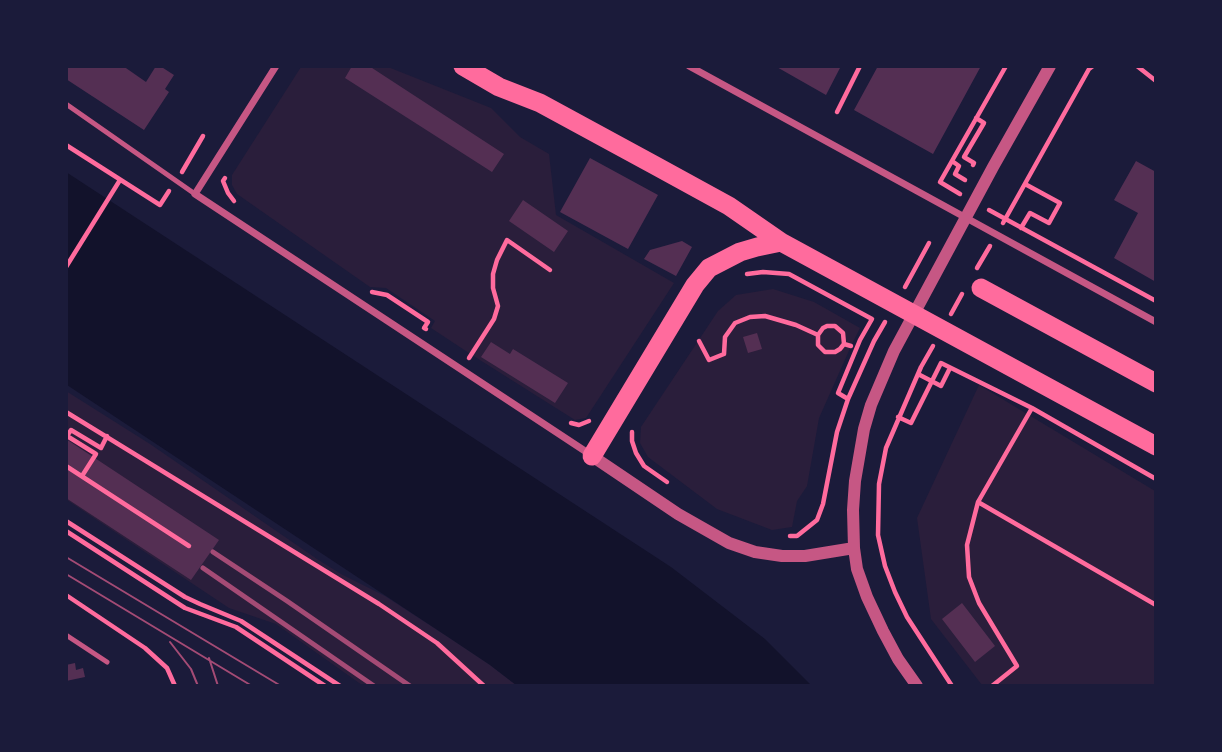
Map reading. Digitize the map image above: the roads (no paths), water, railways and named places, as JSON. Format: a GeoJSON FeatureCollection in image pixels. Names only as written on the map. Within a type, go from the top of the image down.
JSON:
{"type":"FeatureCollection","features":[{"type":"Feature","properties":{"kind":"highway"},"geometry":{"type":"LineString","coordinates":[[463,66],[499,87],[540,103],[718,200],[781,242],[1155,446]]}},
{"type":"Feature","properties":{"kind":"highway"},"geometry":{"type":"LineString","coordinates":[[592,456],[695,285],[709,268],[740,252],[781,242]]}},
{"type":"Feature","properties":{"kind":"highway"},"geometry":{"type":"LineString","coordinates":[[973,285],[1156,383]]}},
{"type":"Feature","properties":{"kind":"street"},"geometry":{"type":"LineString","coordinates":[[276,66],[195,194],[678,514],[729,543],[755,552],[782,556],[805,556],[854,548]]}},
{"type":"Feature","properties":{"kind":"street"},"geometry":{"type":"LineString","coordinates":[[689,66],[1156,322]]}},
{"type":"Feature","properties":{"kind":"street"},"geometry":{"type":"LineString","coordinates":[[917,685],[898,659],[867,597],[857,569],[853,510],[859,453],[871,405],[894,351],[1051,66]]}},
{"type":"Feature","properties":{"kind":"lane"},"geometry":{"type":"LineString","coordinates":[[66,104],[195,194]]}},
{"type":"Feature","properties":{"kind":"lane"},"geometry":{"type":"LineString","coordinates":[[66,635],[107,662]]}},
{"type":"Feature","properties":{"kind":"tram line"},"geometry":{"type":"LineString","coordinates":[[66,557],[281,686]]}},
{"type":"Feature","properties":{"kind":"tram line"},"geometry":{"type":"LineString","coordinates":[[66,574],[252,686]]}},
{"type":"Feature","properties":{"kind":"tram line"},"geometry":{"type":"LineString","coordinates":[[170,642],[191,669],[198,686]]}},
{"type":"Feature","properties":{"kind":"tram line"},"geometry":{"type":"LineString","coordinates":[[209,658],[218,686]]}},
{"type":"Feature","properties":{"kind":"railway"},"geometry":{"type":"LineString","coordinates":[[213,552],[410,686]]}},
{"type":"Feature","properties":{"kind":"railway"},"geometry":{"type":"LineString","coordinates":[[203,568],[374,686]]}}]}
